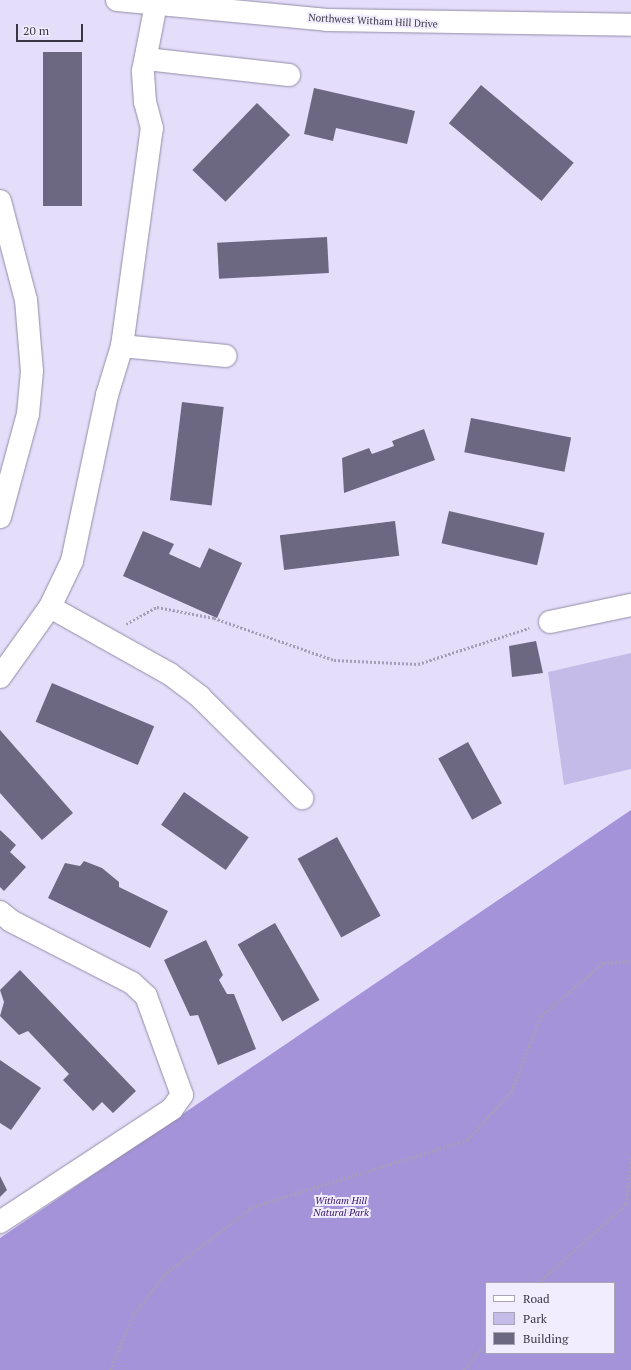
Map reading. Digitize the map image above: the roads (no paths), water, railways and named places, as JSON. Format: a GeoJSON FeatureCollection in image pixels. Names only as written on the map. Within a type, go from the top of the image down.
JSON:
{"type":"FeatureCollection","features":[{"type":"Feature","properties":{"kind":"street","name":"Northwest Witham Hill Drive"},"geometry":{"type":"LineString","coordinates":[[117,0],[204,4],[334,20],[631,26]]}},
{"type":"Feature","properties":{"kind":"street"},"geometry":{"type":"LineString","coordinates":[[0,677],[50,607],[72,561],[107,395],[122,346],[152,128],[145,102],[146,59],[161,3]]}},
{"type":"Feature","properties":{"kind":"street"},"geometry":{"type":"LineString","coordinates":[[146,59],[289,75]]}},
{"type":"Feature","properties":{"kind":"street"},"geometry":{"type":"LineString","coordinates":[[0,201],[26,300],[32,371],[28,414],[0,518]]}},
{"type":"Feature","properties":{"kind":"street"},"geometry":{"type":"LineString","coordinates":[[122,346],[226,356]]}},
{"type":"Feature","properties":{"kind":"street"},"geometry":{"type":"LineString","coordinates":[[550,622],[631,605]]}},
{"type":"Feature","properties":{"kind":"street"},"geometry":{"type":"LineString","coordinates":[[50,607],[170,674],[200,697],[302,798]]}},
{"type":"Feature","properties":{"kind":"street"},"geometry":{"type":"LineString","coordinates":[[0,912],[11,921],[132,983],[146,996],[182,1095],[172,1109],[0,1222]]}},
{"type":"Feature","properties":{"kind":"park label","name":"Witham Hill Natural Park"},"geometry":{"type":"Point","coordinates":[341,1206]}}]}
